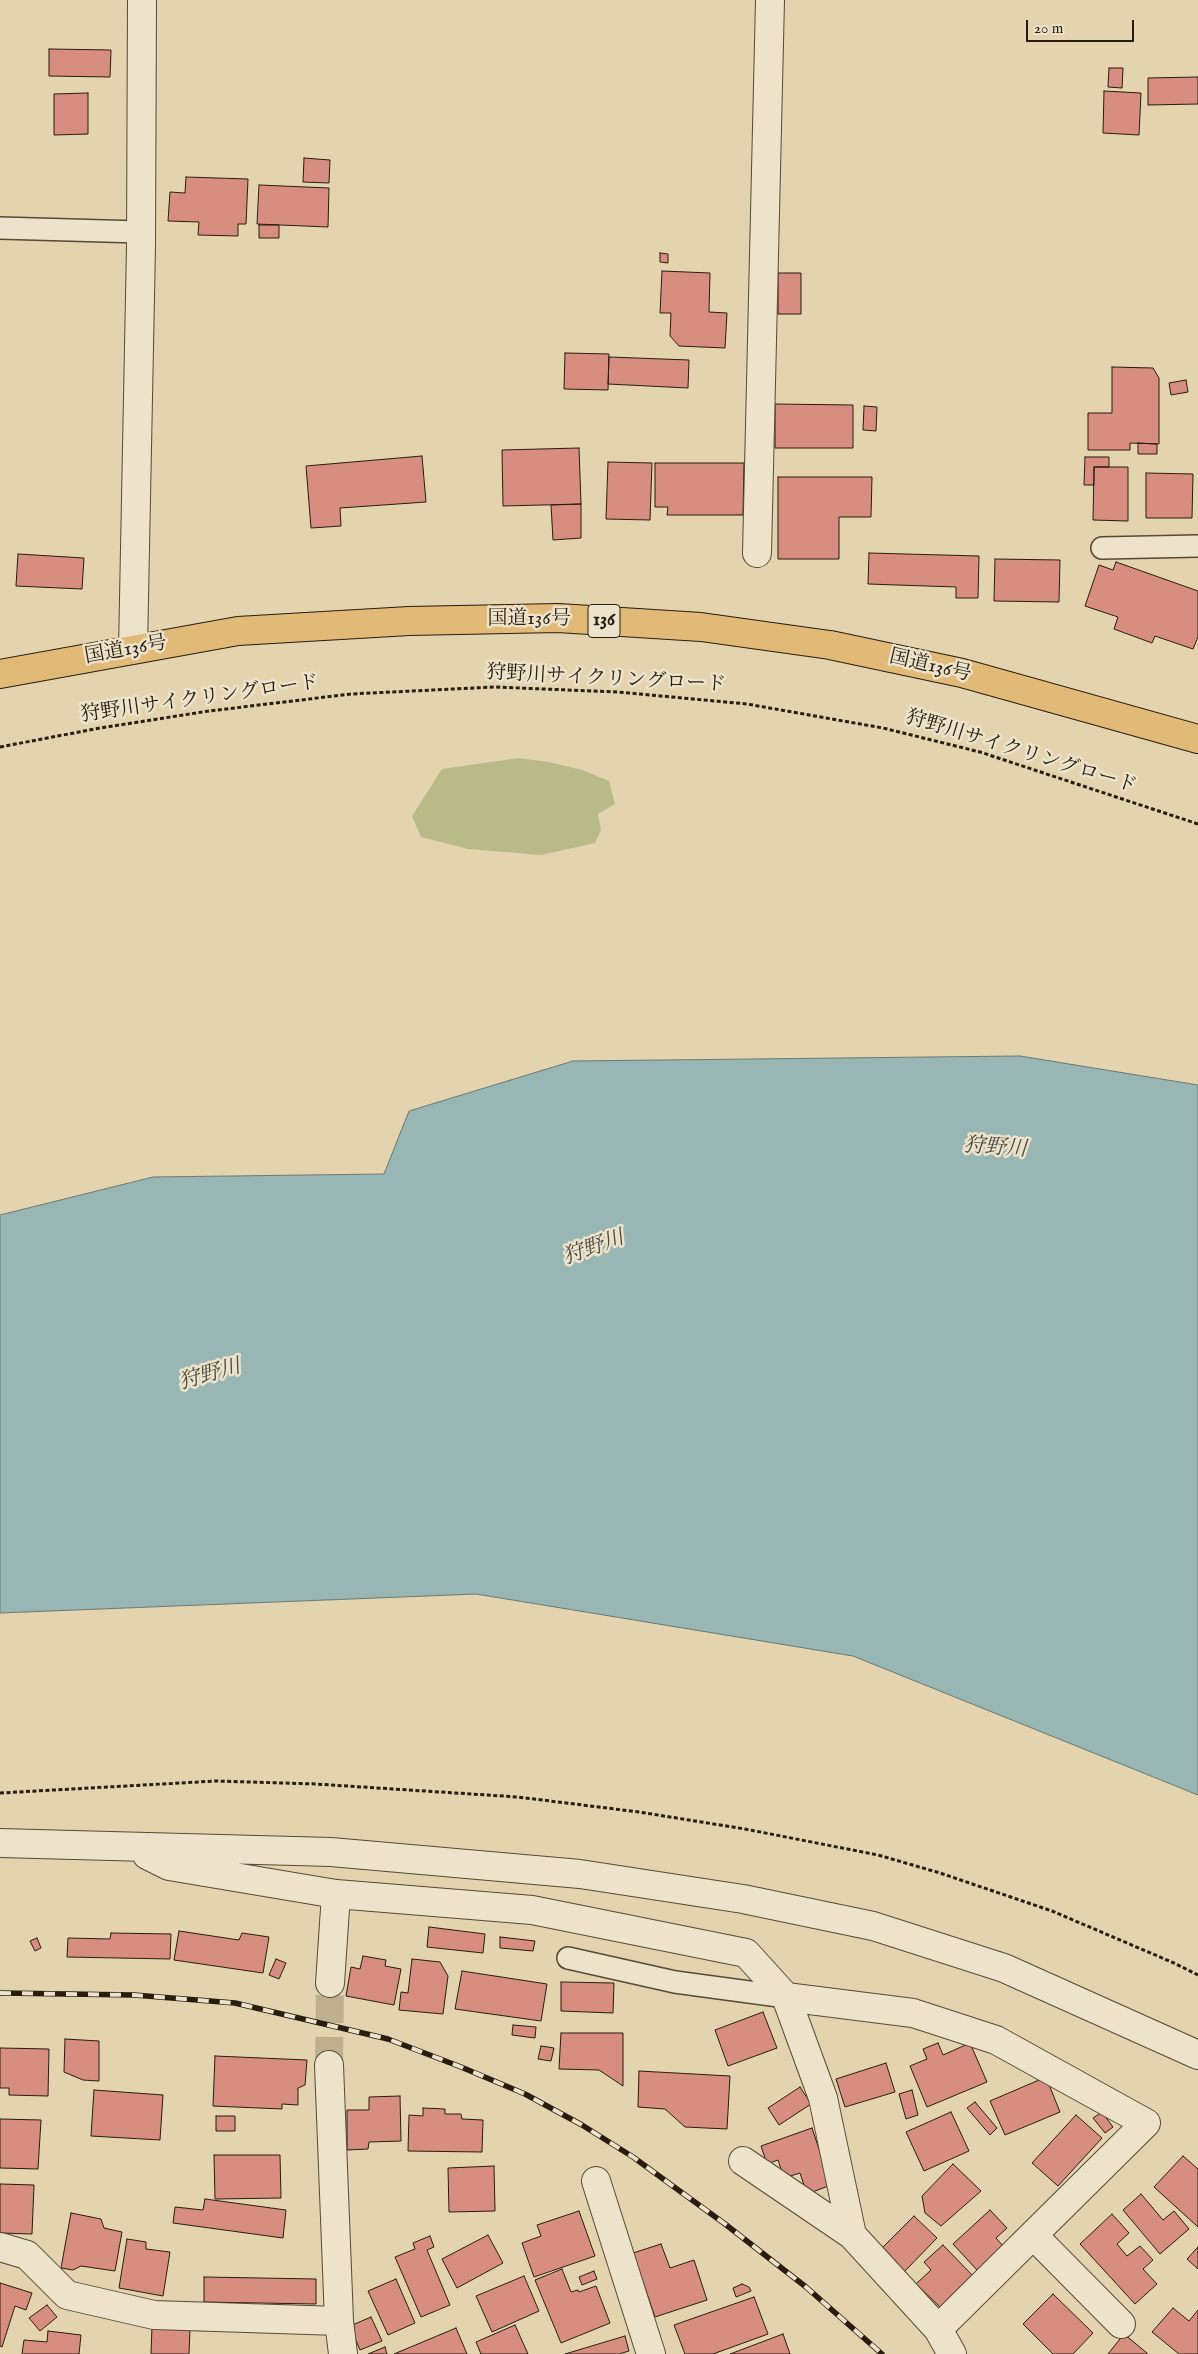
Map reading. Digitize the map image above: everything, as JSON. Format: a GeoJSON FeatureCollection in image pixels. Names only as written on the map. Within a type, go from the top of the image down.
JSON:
{"type":"FeatureCollection","features":[{"type":"Feature","properties":{"kind":"highway","name":"国道136号"},"geometry":{"type":"LineString","coordinates":[[0,674],[238,631],[409,621],[558,618],[701,627],[830,645],[962,673],[1198,739]]}},
{"type":"Feature","properties":{"kind":"street"},"geometry":{"type":"LineString","coordinates":[[133,649],[142,0]]}},
{"type":"Feature","properties":{"kind":"street"},"geometry":{"type":"LineString","coordinates":[[757,553],[770,0]]}},
{"type":"Feature","properties":{"kind":"street"},"geometry":{"type":"LineString","coordinates":[[0,1843],[340,1853],[580,1874],[743,1899],[873,1926],[1004,1968],[1198,2055]]}},
{"type":"Feature","properties":{"kind":"street"},"geometry":{"type":"LineString","coordinates":[[132,1847],[169,1866],[336,1894],[532,1910],[746,1953],[786,1997],[823,2098],[852,2235]]}},
{"type":"Feature","properties":{"kind":"street"},"geometry":{"type":"LineString","coordinates":[[330,1983],[336,1894]]}},
{"type":"Feature","properties":{"kind":"street"},"geometry":{"type":"LineString","coordinates":[[786,1997],[913,2013],[996,2040],[1146,2124],[938,2329]]}},
{"type":"Feature","properties":{"kind":"street"},"geometry":{"type":"LineString","coordinates":[[329,2065],[339,2321],[343,2354]]}},
{"type":"Feature","properties":{"kind":"street"},"geometry":{"type":"LineString","coordinates":[[743,2161],[852,2235],[938,2329],[952,2354]]}},
{"type":"Feature","properties":{"kind":"street"},"geometry":{"type":"LineString","coordinates":[[596,2181],[651,2354]]}},
{"type":"Feature","properties":{"kind":"street"},"geometry":{"type":"LineString","coordinates":[[1034,2236],[1121,2324]]}},
{"type":"Feature","properties":{"kind":"street"},"geometry":{"type":"LineString","coordinates":[[0,2246],[27,2255],[67,2295],[154,2315],[339,2321]]}},
{"type":"Feature","properties":{"kind":"lane"},"geometry":{"type":"LineString","coordinates":[[0,228],[140,232]]}},
{"type":"Feature","properties":{"kind":"lane"},"geometry":{"type":"LineString","coordinates":[[1102,548],[1198,546]]}},
{"type":"Feature","properties":{"kind":"lane"},"geometry":{"type":"LineString","coordinates":[[568,1958],[674,1982],[786,1997]]}},
{"type":"Feature","properties":{"kind":"path","name":"狩野川サイクリングロード"},"geometry":{"type":"LineString","coordinates":[[0,747],[191,714],[350,694],[494,687],[618,692],[747,704],[883,728],[980,752],[1198,824]]}},
{"type":"Feature","properties":{"kind":"path"},"geometry":{"type":"LineString","coordinates":[[0,1793],[216,1780],[306,1783],[518,1797],[744,1828],[878,1855],[940,1873],[1052,1911],[1198,1975]]}},
{"type":"Feature","properties":{"kind":"green space"},"geometry":{"type":"Polygon","coordinates":[[[519,758],[549,762],[582,770],[609,781],[615,804],[598,814],[601,830],[595,843],[541,855],[468,849],[421,837],[412,816],[442,769],[519,758]]]}},
{"type":"Feature","properties":{"kind":"water","name":"狩野川"},"geometry":{"type":"Polygon","coordinates":[[[1020,1056],[1198,1085],[1198,1795],[853,1656],[476,1594],[0,1613],[0,1215],[153,1177],[384,1174],[409,1111],[573,1061],[1020,1056]]]}},
{"type":"Feature","properties":{"kind":"building"},"geometry":{"type":"Polygon","coordinates":[[[49,49],[111,50],[110,77],[49,76],[49,49]]]}},
{"type":"Feature","properties":{"kind":"building"},"geometry":{"type":"Polygon","coordinates":[[[1109,68],[1123,68],[1122,88],[1108,87],[1109,68]]]}},
{"type":"Feature","properties":{"kind":"building"},"geometry":{"type":"Polygon","coordinates":[[[1198,77],[1198,104],[1148,105],[1148,78],[1198,77]]]}},
{"type":"Feature","properties":{"kind":"building"},"geometry":{"type":"Polygon","coordinates":[[[1104,91],[1141,93],[1139,135],[1103,133],[1104,91]]]}},
{"type":"Feature","properties":{"kind":"building"},"geometry":{"type":"Polygon","coordinates":[[[88,93],[88,134],[54,135],[54,94],[88,93]]]}},
{"type":"Feature","properties":{"kind":"building"},"geometry":{"type":"Polygon","coordinates":[[[304,158],[330,160],[329,183],[303,182],[304,158]]]}},
{"type":"Feature","properties":{"kind":"building"},"geometry":{"type":"Polygon","coordinates":[[[186,177],[248,179],[246,224],[238,224],[238,236],[198,235],[199,222],[168,221],[170,192],[185,193],[186,177]]]}},
{"type":"Feature","properties":{"kind":"building"},"geometry":{"type":"Polygon","coordinates":[[[259,185],[329,188],[328,227],[257,224],[259,185]]]}},
{"type":"Feature","properties":{"kind":"building"},"geometry":{"type":"Polygon","coordinates":[[[259,225],[279,225],[279,238],[259,238],[259,225]]]}},
{"type":"Feature","properties":{"kind":"building"},"geometry":{"type":"Polygon","coordinates":[[[660,253],[668,254],[668,263],[660,262],[660,253]]]}},
{"type":"Feature","properties":{"kind":"building"},"geometry":{"type":"Polygon","coordinates":[[[662,271],[710,273],[709,312],[727,313],[725,348],[679,346],[670,336],[671,313],[660,313],[662,271]]]}},
{"type":"Feature","properties":{"kind":"building"},"geometry":{"type":"Polygon","coordinates":[[[778,273],[801,273],[801,314],[778,314],[778,273]]]}},
{"type":"Feature","properties":{"kind":"building"},"geometry":{"type":"Polygon","coordinates":[[[565,353],[609,354],[608,390],[564,389],[565,353]]]}},
{"type":"Feature","properties":{"kind":"building"},"geometry":{"type":"Polygon","coordinates":[[[609,357],[689,360],[688,388],[608,384],[609,357]]]}},
{"type":"Feature","properties":{"kind":"building"},"geometry":{"type":"Polygon","coordinates":[[[1112,367],[1153,368],[1159,378],[1159,444],[1130,443],[1130,450],[1088,450],[1088,413],[1112,413],[1112,367]]]}},
{"type":"Feature","properties":{"kind":"building"},"geometry":{"type":"Polygon","coordinates":[[[1186,380],[1188,392],[1171,395],[1169,383],[1186,380]]]}},
{"type":"Feature","properties":{"kind":"building"},"geometry":{"type":"Polygon","coordinates":[[[775,404],[853,405],[853,448],[775,448],[775,404]]]}},
{"type":"Feature","properties":{"kind":"building"},"geometry":{"type":"Polygon","coordinates":[[[864,406],[877,407],[876,431],[863,430],[864,406]]]}},
{"type":"Feature","properties":{"kind":"building"},"geometry":{"type":"Polygon","coordinates":[[[1138,443],[1157,444],[1157,454],[1138,454],[1138,443]]]}},
{"type":"Feature","properties":{"kind":"building"},"geometry":{"type":"Polygon","coordinates":[[[579,448],[581,504],[503,506],[502,450],[579,448]]]}},
{"type":"Feature","properties":{"kind":"building"},"geometry":{"type":"Polygon","coordinates":[[[422,456],[426,502],[340,508],[341,526],[311,528],[306,466],[422,456]]]}},
{"type":"Feature","properties":{"kind":"building"},"geometry":{"type":"Polygon","coordinates":[[[1085,457],[1109,457],[1109,467],[1094,467],[1094,485],[1084,485],[1085,457]]]}},
{"type":"Feature","properties":{"kind":"building"},"geometry":{"type":"Polygon","coordinates":[[[608,462],[652,463],[650,520],[606,519],[608,462]]]}},
{"type":"Feature","properties":{"kind":"building"},"geometry":{"type":"Polygon","coordinates":[[[655,463],[744,463],[743,515],[667,515],[668,507],[655,507],[655,463]]]}},
{"type":"Feature","properties":{"kind":"building"},"geometry":{"type":"Polygon","coordinates":[[[1094,467],[1128,467],[1128,521],[1093,520],[1094,467]]]}},
{"type":"Feature","properties":{"kind":"building"},"geometry":{"type":"Polygon","coordinates":[[[1146,473],[1193,474],[1192,518],[1146,518],[1146,473]]]}},
{"type":"Feature","properties":{"kind":"building"},"geometry":{"type":"Polygon","coordinates":[[[778,477],[872,477],[871,517],[839,517],[839,559],[778,559],[778,477]]]}},
{"type":"Feature","properties":{"kind":"building"},"geometry":{"type":"Polygon","coordinates":[[[581,504],[581,538],[553,540],[551,505],[581,504]]]}},
{"type":"Feature","properties":{"kind":"building"},"geometry":{"type":"Polygon","coordinates":[[[869,553],[979,556],[978,598],[956,598],[956,587],[868,584],[869,553]]]}},
{"type":"Feature","properties":{"kind":"building"},"geometry":{"type":"Polygon","coordinates":[[[18,554],[84,558],[82,589],[16,586],[18,554]]]}},
{"type":"Feature","properties":{"kind":"building"},"geometry":{"type":"Polygon","coordinates":[[[995,559],[1060,560],[1059,602],[994,601],[995,559]]]}},
{"type":"Feature","properties":{"kind":"building"},"geometry":{"type":"Polygon","coordinates":[[[1116,562],[1198,591],[1198,637],[1193,649],[1155,636],[1152,643],[1114,629],[1118,617],[1085,606],[1099,565],[1113,570],[1116,562]]]}},
{"type":"Feature","properties":{"kind":"building"},"geometry":{"type":"Polygon","coordinates":[[[429,1927],[485,1934],[483,1953],[427,1947],[429,1927]]]}},
{"type":"Feature","properties":{"kind":"building"},"geometry":{"type":"Polygon","coordinates":[[[179,1931],[239,1940],[242,1933],[269,1937],[263,1973],[174,1960],[179,1931]]]}},
{"type":"Feature","properties":{"kind":"building"},"geometry":{"type":"Polygon","coordinates":[[[111,1933],[171,1934],[170,1959],[67,1957],[68,1938],[110,1939],[111,1933]]]}},
{"type":"Feature","properties":{"kind":"building"},"geometry":{"type":"Polygon","coordinates":[[[500,1937],[535,1941],[533,1951],[500,1948],[500,1937]]]}},
{"type":"Feature","properties":{"kind":"building"},"geometry":{"type":"Polygon","coordinates":[[[37,1938],[41,1948],[35,1951],[30,1941],[37,1938]]]}},
{"type":"Feature","properties":{"kind":"building"},"geometry":{"type":"Polygon","coordinates":[[[363,1956],[386,1960],[385,1966],[401,1969],[394,2005],[346,1996],[351,1967],[360,1969],[363,1956]]]}},
{"type":"Feature","properties":{"kind":"building"},"geometry":{"type":"Polygon","coordinates":[[[276,1959],[286,1963],[279,1979],[269,1975],[276,1959]]]}},
{"type":"Feature","properties":{"kind":"building"},"geometry":{"type":"Polygon","coordinates":[[[412,1959],[440,1962],[448,1976],[443,2014],[399,2010],[401,1992],[408,1993],[412,1959]]]}},
{"type":"Feature","properties":{"kind":"building"},"geometry":{"type":"Polygon","coordinates":[[[462,1971],[547,1984],[541,2021],[455,2009],[462,1971]]]}},
{"type":"Feature","properties":{"kind":"building"},"geometry":{"type":"Polygon","coordinates":[[[561,1982],[614,1983],[613,2013],[561,2011],[561,1982]]]}},
{"type":"Feature","properties":{"kind":"building"},"geometry":{"type":"Polygon","coordinates":[[[763,2012],[777,2048],[728,2066],[715,2030],[763,2012]]]}},
{"type":"Feature","properties":{"kind":"building"},"geometry":{"type":"Polygon","coordinates":[[[513,2025],[536,2027],[535,2038],[512,2035],[513,2025]]]}},
{"type":"Feature","properties":{"kind":"building"},"geometry":{"type":"Polygon","coordinates":[[[561,2033],[623,2033],[623,2086],[599,2070],[559,2069],[561,2033]]]}},
{"type":"Feature","properties":{"kind":"building"},"geometry":{"type":"Polygon","coordinates":[[[65,2039],[99,2041],[99,2081],[83,2080],[64,2072],[65,2039]]]}},
{"type":"Feature","properties":{"kind":"building"},"geometry":{"type":"Polygon","coordinates":[[[938,2043],[943,2055],[970,2043],[987,2082],[927,2107],[910,2066],[927,2059],[923,2049],[938,2043]]]}},
{"type":"Feature","properties":{"kind":"building"},"geometry":{"type":"Polygon","coordinates":[[[541,2046],[554,2048],[551,2061],[538,2059],[541,2046]]]}},
{"type":"Feature","properties":{"kind":"building"},"geometry":{"type":"Polygon","coordinates":[[[0,2048],[49,2049],[48,2096],[9,2095],[9,2088],[0,2088],[0,2048]]]}},
{"type":"Feature","properties":{"kind":"building"},"geometry":{"type":"Polygon","coordinates":[[[215,2056],[307,2060],[305,2085],[298,2088],[298,2105],[282,2104],[282,2109],[213,2106],[215,2056]]]}},
{"type":"Feature","properties":{"kind":"building"},"geometry":{"type":"Polygon","coordinates":[[[886,2063],[895,2092],[845,2107],[836,2079],[886,2063]]]}},
{"type":"Feature","properties":{"kind":"building"},"geometry":{"type":"Polygon","coordinates":[[[639,2071],[730,2076],[727,2129],[685,2127],[665,2109],[638,2107],[639,2071]]]}},
{"type":"Feature","properties":{"kind":"building"},"geometry":{"type":"Polygon","coordinates":[[[1046,2077],[1060,2112],[1005,2135],[990,2101],[1046,2077]]]}},
{"type":"Feature","properties":{"kind":"building"},"geometry":{"type":"Polygon","coordinates":[[[800,2087],[811,2104],[779,2125],[768,2108],[800,2087]]]}},
{"type":"Feature","properties":{"kind":"building"},"geometry":{"type":"Polygon","coordinates":[[[94,2090],[163,2095],[160,2140],[91,2136],[94,2090]]]}},
{"type":"Feature","properties":{"kind":"building"},"geometry":{"type":"Polygon","coordinates":[[[912,2090],[918,2115],[906,2119],[899,2094],[912,2090]]]}},
{"type":"Feature","properties":{"kind":"building"},"geometry":{"type":"Polygon","coordinates":[[[400,2096],[401,2141],[369,2142],[368,2149],[347,2150],[347,2110],[369,2110],[369,2097],[400,2096]]]}},
{"type":"Feature","properties":{"kind":"building"},"geometry":{"type":"Polygon","coordinates":[[[975,2102],[997,2128],[990,2135],[967,2108],[975,2102]]]}},
{"type":"Feature","properties":{"kind":"building"},"geometry":{"type":"Polygon","coordinates":[[[423,2108],[445,2109],[445,2114],[461,2114],[462,2119],[483,2120],[482,2152],[408,2151],[409,2115],[423,2116],[423,2108]]]}},
{"type":"Feature","properties":{"kind":"building"},"geometry":{"type":"Polygon","coordinates":[[[951,2112],[969,2151],[924,2171],[906,2132],[951,2112]]]}},
{"type":"Feature","properties":{"kind":"building"},"geometry":{"type":"Polygon","coordinates":[[[1102,2112],[1113,2127],[1105,2133],[1093,2118],[1102,2112]]]}},
{"type":"Feature","properties":{"kind":"building"},"geometry":{"type":"Polygon","coordinates":[[[1076,2115],[1102,2138],[1058,2186],[1032,2163],[1076,2115]]]}},
{"type":"Feature","properties":{"kind":"building"},"geometry":{"type":"Polygon","coordinates":[[[216,2116],[235,2116],[235,2131],[216,2131],[216,2116]]]}},
{"type":"Feature","properties":{"kind":"building"},"geometry":{"type":"Polygon","coordinates":[[[0,2119],[41,2120],[38,2169],[0,2168],[0,2119]]]}},
{"type":"Feature","properties":{"kind":"building"},"geometry":{"type":"Polygon","coordinates":[[[812,2128],[831,2185],[807,2194],[800,2173],[784,2178],[778,2160],[767,2164],[761,2146],[812,2128]]]}},
{"type":"Feature","properties":{"kind":"building"},"geometry":{"type":"Polygon","coordinates":[[[214,2155],[280,2155],[281,2198],[215,2199],[214,2155]]]}},
{"type":"Feature","properties":{"kind":"building"},"geometry":{"type":"Polygon","coordinates":[[[1183,2156],[1198,2169],[1198,2227],[1154,2187],[1183,2156]]]}},
{"type":"Feature","properties":{"kind":"building"},"geometry":{"type":"Polygon","coordinates":[[[953,2164],[981,2191],[941,2226],[925,2213],[922,2196],[953,2164]]]}},
{"type":"Feature","properties":{"kind":"building"},"geometry":{"type":"Polygon","coordinates":[[[494,2166],[495,2211],[449,2212],[448,2168],[494,2166]]]}},
{"type":"Feature","properties":{"kind":"building"},"geometry":{"type":"Polygon","coordinates":[[[0,2184],[34,2185],[32,2234],[0,2233],[0,2184]]]}},
{"type":"Feature","properties":{"kind":"building"},"geometry":{"type":"Polygon","coordinates":[[[1141,2194],[1163,2220],[1174,2211],[1189,2229],[1160,2254],[1123,2210],[1141,2194]]]}},
{"type":"Feature","properties":{"kind":"building"},"geometry":{"type":"Polygon","coordinates":[[[205,2199],[286,2210],[283,2238],[173,2223],[175,2207],[203,2210],[205,2199]]]}},
{"type":"Feature","properties":{"kind":"building"},"geometry":{"type":"Polygon","coordinates":[[[990,2210],[1007,2228],[996,2238],[1003,2246],[977,2270],[953,2244],[990,2210]]]}},
{"type":"Feature","properties":{"kind":"building"},"geometry":{"type":"Polygon","coordinates":[[[579,2211],[595,2256],[534,2277],[522,2243],[541,2236],[537,2225],[579,2211]]]}},
{"type":"Feature","properties":{"kind":"building"},"geometry":{"type":"Polygon","coordinates":[[[71,2213],[101,2219],[104,2228],[122,2232],[115,2271],[81,2266],[73,2270],[61,2268],[71,2213]]]}},
{"type":"Feature","properties":{"kind":"building"},"geometry":{"type":"Polygon","coordinates":[[[1112,2214],[1129,2233],[1117,2244],[1127,2256],[1140,2246],[1153,2260],[1143,2269],[1157,2284],[1135,2304],[1080,2244],[1112,2214]]]}},
{"type":"Feature","properties":{"kind":"building"},"geometry":{"type":"Polygon","coordinates":[[[914,2216],[937,2238],[903,2273],[880,2250],[914,2216]]]}},
{"type":"Feature","properties":{"kind":"building"},"geometry":{"type":"Polygon","coordinates":[[[488,2235],[503,2263],[457,2288],[442,2259],[488,2235]]]}},
{"type":"Feature","properties":{"kind":"building"},"geometry":{"type":"Polygon","coordinates":[[[430,2236],[434,2247],[427,2250],[450,2305],[421,2317],[395,2257],[415,2249],[413,2243],[430,2236]]]}},
{"type":"Feature","properties":{"kind":"building"},"geometry":{"type":"Polygon","coordinates":[[[127,2239],[146,2242],[146,2249],[170,2252],[163,2296],[119,2288],[127,2239]]]}},
{"type":"Feature","properties":{"kind":"building"},"geometry":{"type":"Polygon","coordinates":[[[661,2244],[670,2268],[694,2260],[707,2300],[655,2317],[633,2253],[661,2244]]]}},
{"type":"Feature","properties":{"kind":"building"},"geometry":{"type":"Polygon","coordinates":[[[943,2245],[974,2277],[941,2308],[916,2284],[931,2270],[924,2262],[943,2245]]]}},
{"type":"Feature","properties":{"kind":"building"},"geometry":{"type":"Polygon","coordinates":[[[1198,2247],[1198,2269],[1187,2259],[1198,2247]]]}},
{"type":"Feature","properties":{"kind":"building"},"geometry":{"type":"Polygon","coordinates":[[[562,2269],[571,2292],[578,2290],[579,2292],[596,2286],[610,2323],[561,2343],[535,2280],[562,2269]]]}},
{"type":"Feature","properties":{"kind":"building"},"geometry":{"type":"Polygon","coordinates":[[[594,2271],[597,2279],[582,2285],[579,2277],[594,2271]]]}},
{"type":"Feature","properties":{"kind":"building"},"geometry":{"type":"Polygon","coordinates":[[[524,2276],[539,2311],[492,2332],[476,2296],[524,2276]]]}},
{"type":"Feature","properties":{"kind":"building"},"geometry":{"type":"Polygon","coordinates":[[[204,2277],[316,2279],[316,2304],[204,2302],[204,2277]]]}},
{"type":"Feature","properties":{"kind":"building"},"geometry":{"type":"Polygon","coordinates":[[[396,2279],[415,2323],[388,2335],[368,2291],[396,2279]]]}},
{"type":"Feature","properties":{"kind":"building"},"geometry":{"type":"Polygon","coordinates":[[[0,2283],[32,2293],[26,2310],[15,2306],[2,2347],[0,2346],[0,2283]]]}},
{"type":"Feature","properties":{"kind":"building"},"geometry":{"type":"Polygon","coordinates":[[[742,2284],[749,2287],[751,2291],[736,2297],[733,2288],[742,2284]]]}},
{"type":"Feature","properties":{"kind":"building"},"geometry":{"type":"Polygon","coordinates":[[[1053,2294],[1093,2333],[1073,2354],[1053,2354],[1023,2324],[1053,2294]]]}},
{"type":"Feature","properties":{"kind":"building"},"geometry":{"type":"Polygon","coordinates":[[[754,2297],[768,2334],[713,2354],[685,2354],[674,2325],[754,2297]]]}},
{"type":"Feature","properties":{"kind":"building"},"geometry":{"type":"Polygon","coordinates":[[[47,2305],[57,2317],[40,2331],[29,2318],[47,2305]]]}},
{"type":"Feature","properties":{"kind":"building"},"geometry":{"type":"Polygon","coordinates":[[[1173,2308],[1189,2321],[1198,2310],[1198,2354],[1179,2354],[1152,2332],[1173,2308]]]}},
{"type":"Feature","properties":{"kind":"building"},"geometry":{"type":"Polygon","coordinates":[[[371,2317],[382,2341],[360,2350],[350,2326],[371,2317]]]}},
{"type":"Feature","properties":{"kind":"building"},"geometry":{"type":"Polygon","coordinates":[[[515,2325],[528,2354],[481,2354],[476,2342],[515,2325]]]}},
{"type":"Feature","properties":{"kind":"building"},"geometry":{"type":"Polygon","coordinates":[[[152,2327],[190,2329],[189,2354],[151,2354],[152,2327]]]}},
{"type":"Feature","properties":{"kind":"building"},"geometry":{"type":"Polygon","coordinates":[[[456,2328],[467,2354],[394,2354],[456,2328]]]}},
{"type":"Feature","properties":{"kind":"building"},"geometry":{"type":"Polygon","coordinates":[[[48,2331],[81,2335],[79,2354],[22,2354],[24,2340],[47,2342],[48,2331]]]}},
{"type":"Feature","properties":{"kind":"building"},"geometry":{"type":"Polygon","coordinates":[[[783,2334],[790,2354],[730,2354],[783,2334]]]}},
{"type":"Feature","properties":{"kind":"building"},"geometry":{"type":"Polygon","coordinates":[[[1124,2334],[1147,2353],[1147,2354],[1108,2354],[1124,2334]]]}},
{"type":"Feature","properties":{"kind":"building"},"geometry":{"type":"Polygon","coordinates":[[[625,2336],[629,2351],[619,2354],[565,2354],[625,2336]]]}},
{"type":"Feature","properties":{"kind":"building"},"geometry":{"type":"Polygon","coordinates":[[[385,2347],[387,2354],[368,2354],[385,2347]]]}},
{"type":"Feature","properties":{"kind":"tunnel"},"geometry":{"type":"LineString","coordinates":[[329,2065],[330,1983]]}},
{"type":"Feature","properties":{"kind":"railway"},"geometry":{"type":"LineString","coordinates":[[0,1993],[134,1995],[235,2003],[388,2039],[461,2067],[525,2094],[582,2125],[633,2157],[725,2224],[806,2287],[882,2354]]}}]}
